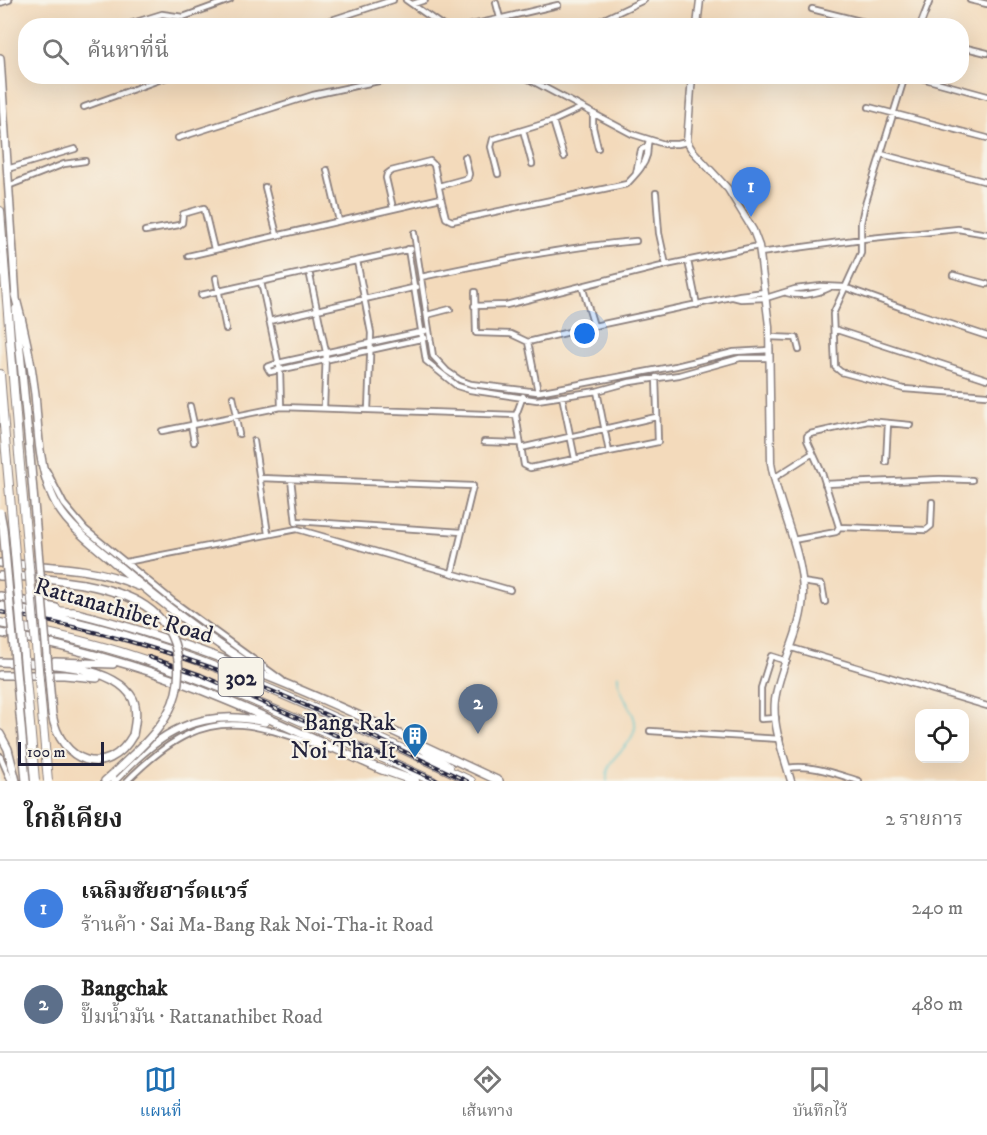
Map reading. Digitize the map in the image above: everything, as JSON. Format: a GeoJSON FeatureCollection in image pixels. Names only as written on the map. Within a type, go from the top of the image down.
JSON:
{"type":"FeatureCollection","features":[{"type":"Feature","properties":{"kind":"main road"},"geometry":{"type":"LineString","coordinates":[[0,58],[15,295],[30,456],[52,714],[56,732],[69,751],[79,758],[90,761],[101,761],[122,751],[134,735],[136,712],[133,700],[120,684],[96,673],[43,664],[0,662]]}},
{"type":"Feature","properties":{"kind":"main road"},"geometry":{"type":"LineString","coordinates":[[0,211],[48,781]]}},
{"type":"Feature","properties":{"kind":"main road"},"geometry":{"type":"LineString","coordinates":[[15,295],[24,328],[34,387],[45,477],[51,494],[67,519],[80,534],[148,591],[200,631],[271,677]]}},
{"type":"Feature","properties":{"kind":"main road"},"geometry":{"type":"LineString","coordinates":[[0,374],[36,781]]}},
{"type":"Feature","properties":{"kind":"main road"},"geometry":{"type":"LineString","coordinates":[[0,512],[26,781]]}},
{"type":"Feature","properties":{"kind":"main road"},"geometry":{"type":"LineString","coordinates":[[0,563],[87,569],[118,577],[148,591]]}},
{"type":"Feature","properties":{"kind":"main road"},"geometry":{"type":"LineString","coordinates":[[0,575],[83,584],[120,592],[150,608],[167,628],[178,658],[178,688],[169,713],[152,736],[113,777]]}},
{"type":"Feature","properties":{"kind":"main road","name":"Rattanathibet Road"},"geometry":{"type":"LineString","coordinates":[[0,596],[139,630],[226,659],[406,737],[499,781]]}},
{"type":"Feature","properties":{"kind":"main road"},"geometry":{"type":"LineString","coordinates":[[0,606],[77,613]]}},
{"type":"Feature","properties":{"kind":"main road","name":"Rattanathibet Road"},"geometry":{"type":"LineString","coordinates":[[0,606],[126,636],[190,658],[311,706],[469,780]]}},
{"type":"Feature","properties":{"kind":"main road","name":"Rattanathibet Road"},"geometry":{"type":"LineString","coordinates":[[0,623],[122,653],[185,674],[306,723],[433,781]]}},
{"type":"Feature","properties":{"kind":"main road","name":"302"},"geometry":{"type":"LineString","coordinates":[[0,633],[38,640],[130,665],[185,685],[296,731],[406,781]]}},
{"type":"Feature","properties":{"kind":"main road"},"geometry":{"type":"LineString","coordinates":[[20,663],[88,662],[130,665]]}},
{"type":"Feature","properties":{"kind":"main road"},"geometry":{"type":"LineString","coordinates":[[0,675],[89,676],[120,684]]}},
{"type":"Feature","properties":{"kind":"main road"},"geometry":{"type":"LineString","coordinates":[[105,781],[153,744],[192,723],[213,718],[234,717],[266,722],[296,731]]}},
{"type":"Feature","properties":{"kind":"main road"},"geometry":{"type":"LineString","coordinates":[[0,734],[11,758],[16,781]]}},
{"type":"Feature","properties":{"kind":"main road"},"geometry":{"type":"LineString","coordinates":[[406,737],[469,780]]}},
{"type":"Feature","properties":{"kind":"main road"},"geometry":{"type":"LineString","coordinates":[[378,768],[415,781]]}},
{"type":"Feature","properties":{"kind":"street"},"geometry":{"type":"LineString","coordinates":[[0,3],[9,0]]}},
{"type":"Feature","properties":{"kind":"street"},"geometry":{"type":"LineString","coordinates":[[149,18],[162,14],[183,17],[230,0]]}},
{"type":"Feature","properties":{"kind":"street"},"geometry":{"type":"LineString","coordinates":[[338,18],[393,0]]}},
{"type":"Feature","properties":{"kind":"street"},"geometry":{"type":"LineString","coordinates":[[406,0],[432,18]]}},
{"type":"Feature","properties":{"kind":"street"},"geometry":{"type":"LineString","coordinates":[[413,4],[425,0]]}},
{"type":"Feature","properties":{"kind":"street"},"geometry":{"type":"LineString","coordinates":[[547,0],[549,7]]}},
{"type":"Feature","properties":{"kind":"street"},"geometry":{"type":"LineString","coordinates":[[606,18],[644,0]]}},
{"type":"Feature","properties":{"kind":"street"},"geometry":{"type":"LineString","coordinates":[[698,18],[700,0]]}},
{"type":"Feature","properties":{"kind":"street"},"geometry":{"type":"LineString","coordinates":[[923,18],[930,0]]}},
{"type":"Feature","properties":{"kind":"street"},"geometry":{"type":"LineString","coordinates":[[970,0],[987,4]]}},
{"type":"Feature","properties":{"kind":"street"},"geometry":{"type":"LineString","coordinates":[[496,3],[500,18],[558,5]]}},
{"type":"Feature","properties":{"kind":"street"},"geometry":{"type":"LineString","coordinates":[[812,9],[848,18]]}},
{"type":"Feature","properties":{"kind":"street"},"geometry":{"type":"LineString","coordinates":[[969,48],[987,53]]}},
{"type":"Feature","properties":{"kind":"street"},"geometry":{"type":"LineString","coordinates":[[84,107],[148,84]]}},
{"type":"Feature","properties":{"kind":"street"},"geometry":{"type":"LineString","coordinates":[[178,138],[313,95],[365,84]]}},
{"type":"Feature","properties":{"kind":"street"},"geometry":{"type":"LineString","coordinates":[[538,84],[632,134],[672,144],[687,142]]}},
{"type":"Feature","properties":{"kind":"street"},"geometry":{"type":"LineString","coordinates":[[691,84],[687,142],[731,194],[753,230],[760,250],[770,350],[770,451],[774,478],[793,540],[802,582],[802,605],[792,648],[777,689],[776,718],[791,781]]}},
{"type":"Feature","properties":{"kind":"street"},"geometry":{"type":"LineString","coordinates":[[903,84],[862,217],[861,253],[834,310],[835,367],[841,372],[904,389],[987,395]]}},
{"type":"Feature","properties":{"kind":"street"},"geometry":{"type":"LineString","coordinates":[[943,84],[987,96]]}},
{"type":"Feature","properties":{"kind":"street"},"geometry":{"type":"LineString","coordinates":[[869,107],[987,138]]}},
{"type":"Feature","properties":{"kind":"street"},"geometry":{"type":"LineString","coordinates":[[498,174],[491,143],[497,136],[553,121],[581,108]]}},
{"type":"Feature","properties":{"kind":"street"},"geometry":{"type":"LineString","coordinates":[[593,114],[593,127],[598,148]]}},
{"type":"Feature","properties":{"kind":"street"},"geometry":{"type":"LineString","coordinates":[[553,121],[564,157]]}},
{"type":"Feature","properties":{"kind":"street"},"geometry":{"type":"LineString","coordinates":[[522,130],[532,164]]}},
{"type":"Feature","properties":{"kind":"street"},"geometry":{"type":"LineString","coordinates":[[393,208],[387,174],[430,161],[433,162],[446,218],[452,221],[627,184],[641,169],[649,140]]}},
{"type":"Feature","properties":{"kind":"street"},"geometry":{"type":"LineString","coordinates":[[7,169],[75,149]]}},
{"type":"Feature","properties":{"kind":"street"},"geometry":{"type":"LineString","coordinates":[[881,154],[987,182]]}},
{"type":"Feature","properties":{"kind":"street"},"geometry":{"type":"LineString","coordinates":[[439,186],[468,178],[470,174],[465,157]]}},
{"type":"Feature","properties":{"kind":"street"},"geometry":{"type":"LineString","coordinates":[[8,186],[64,164],[85,161]]}},
{"type":"Feature","properties":{"kind":"street"},"geometry":{"type":"LineString","coordinates":[[327,170],[339,221]]}},
{"type":"Feature","properties":{"kind":"street"},"geometry":{"type":"LineString","coordinates":[[265,187],[277,235]]}},
{"type":"Feature","properties":{"kind":"street"},"geometry":{"type":"LineString","coordinates":[[656,193],[659,233],[666,265]]}},
{"type":"Feature","properties":{"kind":"street"},"geometry":{"type":"LineString","coordinates":[[188,256],[441,198]]}},
{"type":"Feature","properties":{"kind":"street"},"geometry":{"type":"LineString","coordinates":[[145,231],[179,225],[182,223],[183,214],[204,208],[214,249]]}},
{"type":"Feature","properties":{"kind":"street"},"geometry":{"type":"LineString","coordinates":[[474,306],[506,305],[666,265],[760,250],[958,229],[987,234]]}},
{"type":"Feature","properties":{"kind":"street"},"geometry":{"type":"LineString","coordinates":[[414,233],[433,356],[447,371],[471,384],[538,392],[676,366],[738,351],[770,350]]}},
{"type":"Feature","properties":{"kind":"street"},"geometry":{"type":"LineString","coordinates":[[421,277],[552,250],[636,241]]}},
{"type":"Feature","properties":{"kind":"street"},"geometry":{"type":"LineString","coordinates":[[201,295],[416,247]]}},
{"type":"Feature","properties":{"kind":"street"},"geometry":{"type":"LineString","coordinates":[[408,249],[426,361],[457,386],[470,390],[537,400],[597,391],[630,382],[703,369],[740,358],[770,358]]}},
{"type":"Feature","properties":{"kind":"street"},"geometry":{"type":"LineString","coordinates":[[357,261],[371,342],[368,410]]}},
{"type":"Feature","properties":{"kind":"street"},"geometry":{"type":"LineString","coordinates":[[688,261],[697,305]]}},
{"type":"Feature","properties":{"kind":"street"},"geometry":{"type":"LineString","coordinates":[[309,271],[326,352],[324,408]]}},
{"type":"Feature","properties":{"kind":"street"},"geometry":{"type":"LineString","coordinates":[[953,275],[987,284]]}},
{"type":"Feature","properties":{"kind":"street"},"geometry":{"type":"LineString","coordinates":[[216,278],[226,329]]}},
{"type":"Feature","properties":{"kind":"street"},"geometry":{"type":"LineString","coordinates":[[261,282],[280,370],[281,407]]}},
{"type":"Feature","properties":{"kind":"street"},"geometry":{"type":"LineString","coordinates":[[269,321],[422,285]]}},
{"type":"Feature","properties":{"kind":"street"},"geometry":{"type":"LineString","coordinates":[[582,286],[594,326]]}},
{"type":"Feature","properties":{"kind":"street"},"geometry":{"type":"LineString","coordinates":[[475,292],[476,333],[511,334],[528,342],[733,297],[786,293],[795,295],[844,287],[987,336]]}},
{"type":"Feature","properties":{"kind":"street"},"geometry":{"type":"LineString","coordinates":[[427,315],[450,309]]}},
{"type":"Feature","properties":{"kind":"street"},"geometry":{"type":"LineString","coordinates":[[834,329],[987,379]]}},
{"type":"Feature","properties":{"kind":"street"},"geometry":{"type":"LineString","coordinates":[[429,330],[278,363],[268,366],[268,371],[431,337]]}},
{"type":"Feature","properties":{"kind":"street"},"geometry":{"type":"LineString","coordinates":[[769,337],[796,338],[799,350]]}},
{"type":"Feature","properties":{"kind":"street"},"geometry":{"type":"LineString","coordinates":[[528,342],[538,392]]}},
{"type":"Feature","properties":{"kind":"street"},"geometry":{"type":"LineString","coordinates":[[524,392],[516,415],[526,468],[658,442],[656,378],[653,369]]}},
{"type":"Feature","properties":{"kind":"street"},"geometry":{"type":"LineString","coordinates":[[597,391],[609,452]]}},
{"type":"Feature","properties":{"kind":"street"},"geometry":{"type":"LineString","coordinates":[[562,396],[575,459]]}},
{"type":"Feature","properties":{"kind":"street"},"geometry":{"type":"LineString","coordinates":[[233,397],[239,434]]}},
{"type":"Feature","properties":{"kind":"street"},"geometry":{"type":"LineString","coordinates":[[190,406],[194,442]]}},
{"type":"Feature","properties":{"kind":"street"},"geometry":{"type":"LineString","coordinates":[[162,430],[281,407],[516,415]]}},
{"type":"Feature","properties":{"kind":"street"},"geometry":{"type":"LineString","coordinates":[[484,442],[520,445],[656,417]]}},
{"type":"Feature","properties":{"kind":"street"},"geometry":{"type":"LineString","coordinates":[[839,527],[807,439],[810,434],[868,421],[910,425]]}},
{"type":"Feature","properties":{"kind":"street"},"geometry":{"type":"LineString","coordinates":[[886,462],[888,423]]}},
{"type":"Feature","properties":{"kind":"street"},"geometry":{"type":"LineString","coordinates":[[254,441],[268,534]]}},
{"type":"Feature","properties":{"kind":"street"},"geometry":{"type":"LineString","coordinates":[[41,448],[50,480],[64,504],[85,529],[182,607],[287,684]]}},
{"type":"Feature","properties":{"kind":"street"},"geometry":{"type":"LineString","coordinates":[[774,478],[813,453]]}},
{"type":"Feature","properties":{"kind":"street"},"geometry":{"type":"LineString","coordinates":[[260,478],[473,486],[452,573]]}},
{"type":"Feature","properties":{"kind":"street"},"geometry":{"type":"LineString","coordinates":[[291,479],[297,528]]}},
{"type":"Feature","properties":{"kind":"street"},"geometry":{"type":"LineString","coordinates":[[825,484],[940,479],[972,480]]}},
{"type":"Feature","properties":{"kind":"street"},"geometry":{"type":"LineString","coordinates":[[839,527],[926,530],[931,526],[932,502]]}},
{"type":"Feature","properties":{"kind":"street"},"geometry":{"type":"LineString","coordinates":[[296,521],[462,532]]}},
{"type":"Feature","properties":{"kind":"street"},"geometry":{"type":"LineString","coordinates":[[793,540],[836,532],[839,527]]}},
{"type":"Feature","properties":{"kind":"street"},"geometry":{"type":"LineString","coordinates":[[126,562],[297,528],[510,590]]}},
{"type":"Feature","properties":{"kind":"street"},"geometry":{"type":"LineString","coordinates":[[802,582],[822,585],[825,602]]}},
{"type":"Feature","properties":{"kind":"street"},"geometry":{"type":"LineString","coordinates":[[792,648],[987,706]]}},
{"type":"Feature","properties":{"kind":"street"},"geometry":{"type":"LineString","coordinates":[[776,718],[761,719],[761,688],[771,656],[787,661]]}},
{"type":"Feature","properties":{"kind":"street"},"geometry":{"type":"LineString","coordinates":[[127,781],[147,760],[178,738],[190,732],[224,724],[237,723],[265,728],[348,755]]}},
{"type":"Feature","properties":{"kind":"street"},"geometry":{"type":"LineString","coordinates":[[650,731],[780,739]]}},
{"type":"Feature","properties":{"kind":"street"},"geometry":{"type":"LineString","coordinates":[[0,756],[11,781]]}},
{"type":"Feature","properties":{"kind":"street"},"geometry":{"type":"LineString","coordinates":[[788,768],[799,766],[859,781]]}},
{"type":"Feature","properties":{"kind":"waterway"},"geometry":{"type":"LineString","coordinates":[[607,781],[610,765],[628,743],[635,728],[635,722],[621,690],[618,675]]}},
{"type":"Feature","properties":{"kind":"railway"},"geometry":{"type":"LineString","coordinates":[[0,612],[103,634],[238,677],[467,781]]}},
{"type":"Feature","properties":{"kind":"railway"},"geometry":{"type":"LineString","coordinates":[[149,657],[201,675],[438,781]]}},
{"type":"Feature","properties":{"kind":"place","name":"เฉลิมชัยฮาร์ดแวร์"},"geometry":{"type":"Point","coordinates":[751,217]}},
{"type":"Feature","properties":{"kind":"place","name":"Bangchak"},"geometry":{"type":"Point","coordinates":[478,734]}},
{"type":"Feature","properties":{"kind":"place","name":"Bang Rak Noi Tha It"},"geometry":{"type":"Point","coordinates":[415,759]}}]}
